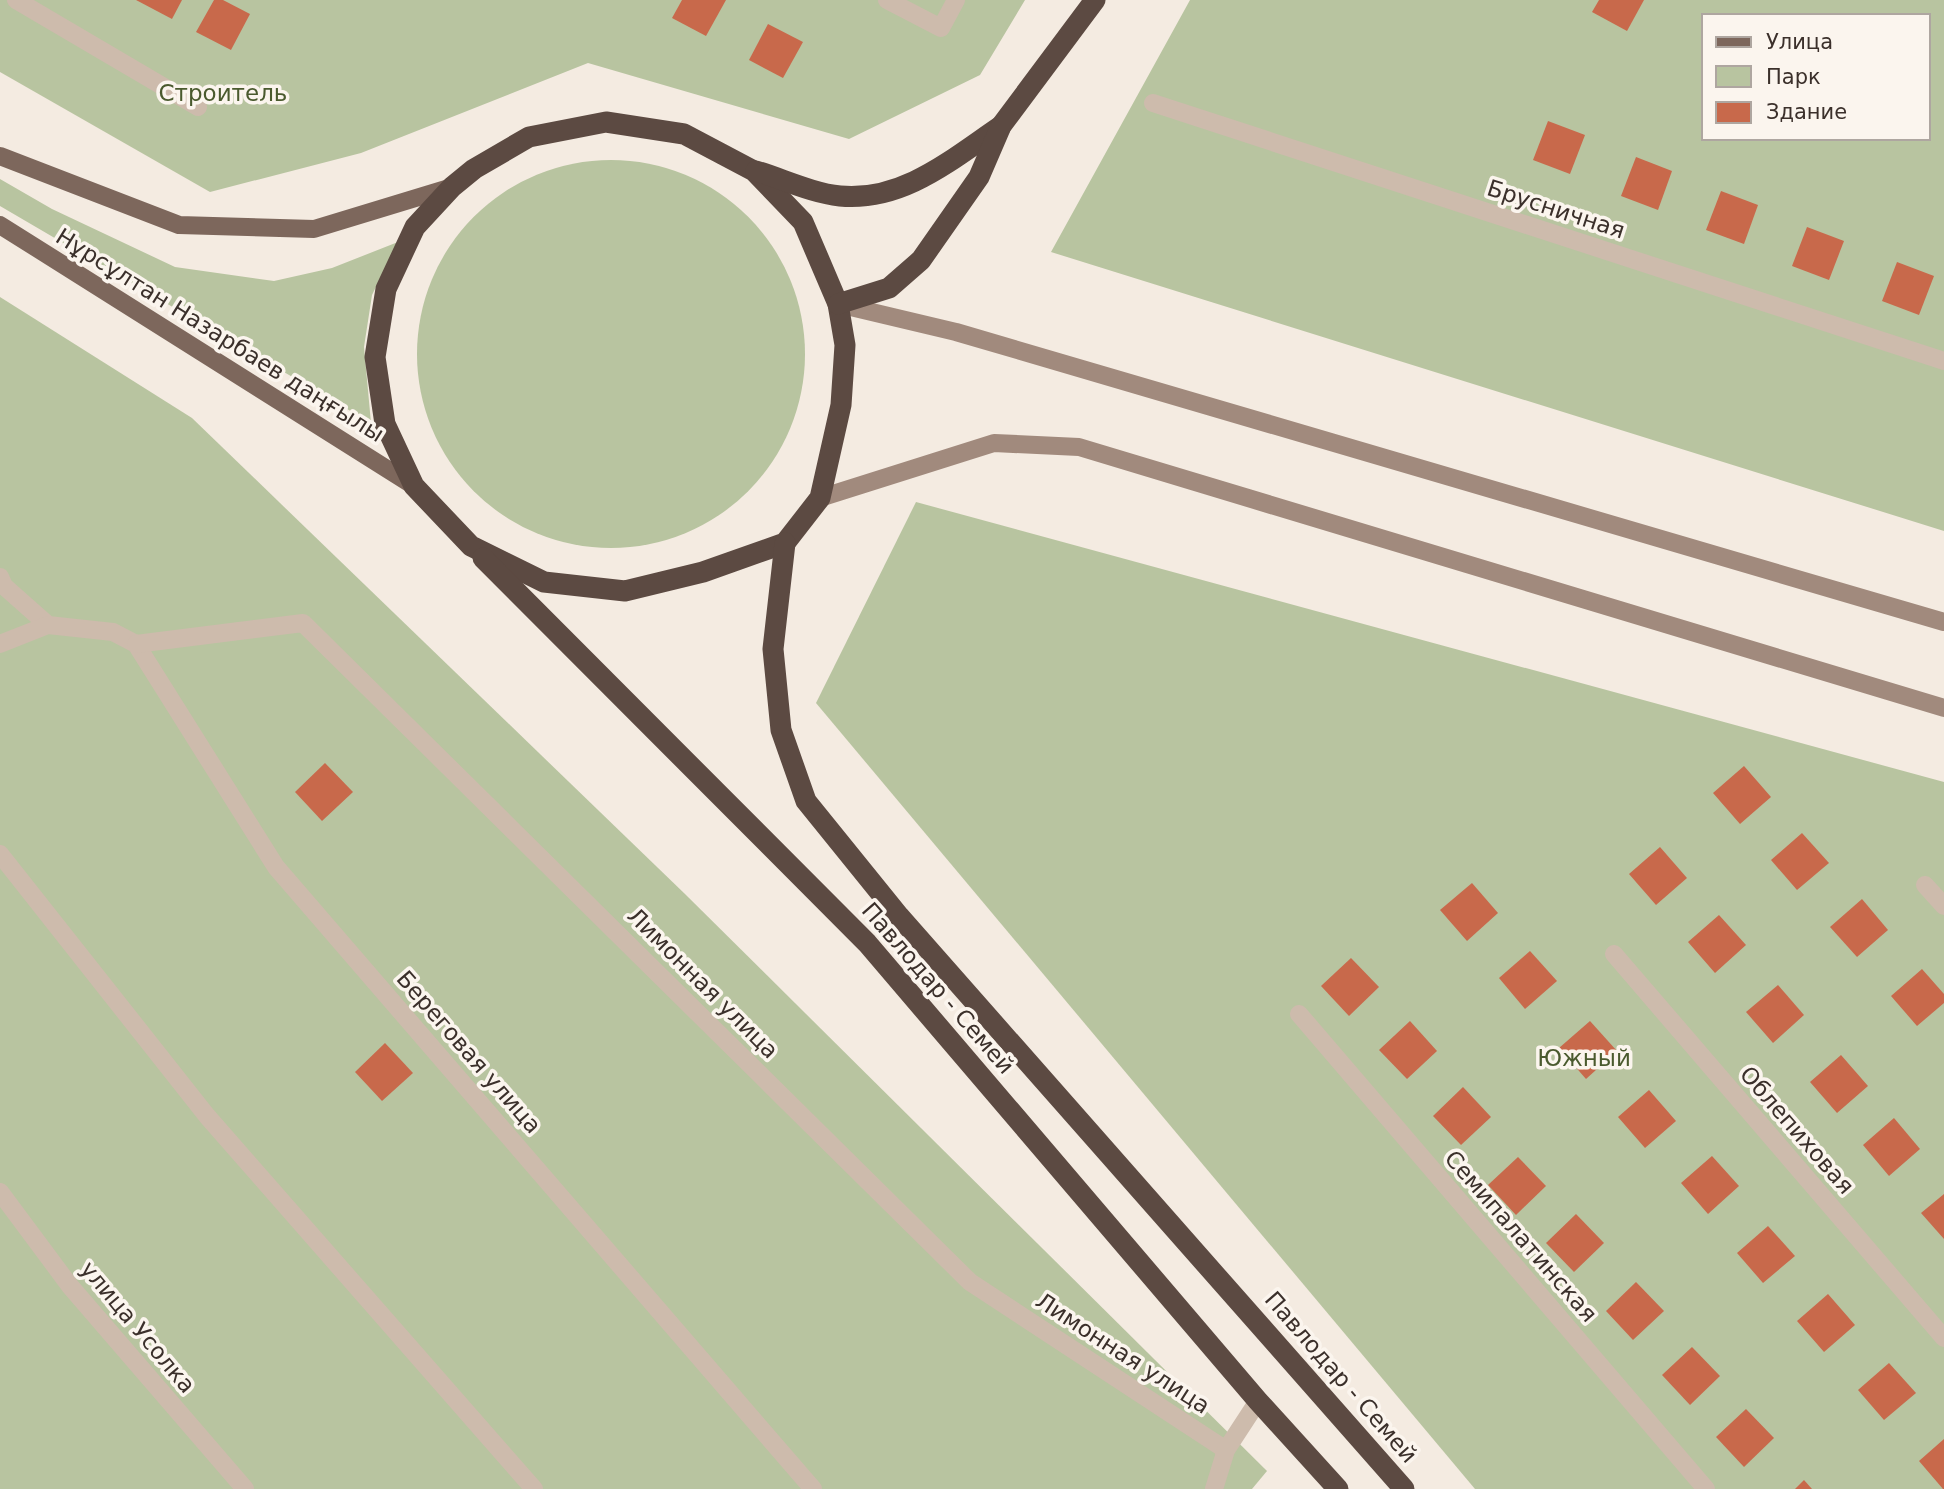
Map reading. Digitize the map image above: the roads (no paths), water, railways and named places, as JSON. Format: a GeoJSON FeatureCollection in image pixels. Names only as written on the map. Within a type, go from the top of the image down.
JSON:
{"type":"FeatureCollection","features":[{"type":"Feature","properties":{"kind":"highway"},"geometry":{"type":"LineString","coordinates":[[838,304],[889,288],[920,260],[979,177],[1001,126],[1095,0]]}},
{"type":"Feature","properties":{"kind":"highway","name":"Павлодар - Семей"},"geometry":{"type":"LineString","coordinates":[[754,171],[684,134],[606,122],[529,137],[474,169],[452,187],[415,227],[386,289],[376,356],[385,424],[414,486],[867,943],[1258,1401],[1338,1489]]}},
{"type":"Feature","properties":{"kind":"highway"},"geometry":{"type":"LineString","coordinates":[[754,171],[840,196],[887,192],[915,184],[1001,126]]}},
{"type":"Feature","properties":{"kind":"highway"},"geometry":{"type":"LineString","coordinates":[[471,546],[544,582],[625,591],[704,572],[785,543],[820,498],[841,405],[845,345],[838,304],[803,222],[754,171]]}},
{"type":"Feature","properties":{"kind":"highway","name":"Павлодар - Семей"},"geometry":{"type":"LineString","coordinates":[[785,543],[773,649],[781,730],[806,801],[899,915],[1404,1489]]}},
{"type":"Feature","properties":{"kind":"main road"},"geometry":{"type":"LineString","coordinates":[[0,156],[179,225],[314,229],[452,187]]}},
{"type":"Feature","properties":{"kind":"main road","name":"Нұрсұлтан Назарбаев даңғылы"},"geometry":{"type":"LineString","coordinates":[[0,225],[414,486]]}},
{"type":"Feature","properties":{"kind":"main road"},"geometry":{"type":"LineString","coordinates":[[838,304],[956,332],[1944,622]]}},
{"type":"Feature","properties":{"kind":"main road"},"geometry":{"type":"LineString","coordinates":[[820,498],[994,443],[1079,447],[1944,708]]}},
{"type":"Feature","properties":{"kind":"street"},"geometry":{"type":"LineString","coordinates":[[16,0],[198,107]]}},
{"type":"Feature","properties":{"kind":"street"},"geometry":{"type":"LineString","coordinates":[[887,0],[942,28],[956,0]]}},
{"type":"Feature","properties":{"kind":"street","name":"Брусничная"},"geometry":{"type":"LineString","coordinates":[[1153,103],[1944,361]]}},
{"type":"Feature","properties":{"kind":"street"},"geometry":{"type":"LineString","coordinates":[[0,576],[4,586],[48,625]]}},
{"type":"Feature","properties":{"kind":"street","name":"Лимонная улица"},"geometry":{"type":"LineString","coordinates":[[136,644],[303,622],[970,1282],[1226,1450]]}},
{"type":"Feature","properties":{"kind":"street"},"geometry":{"type":"LineString","coordinates":[[0,644],[48,625],[113,632],[136,644]]}},
{"type":"Feature","properties":{"kind":"street","name":"Береговая улица"},"geometry":{"type":"LineString","coordinates":[[136,644],[276,867],[813,1489]]}},
{"type":"Feature","properties":{"kind":"street"},"geometry":{"type":"LineString","coordinates":[[0,854],[207,1116],[534,1489]]}},
{"type":"Feature","properties":{"kind":"street"},"geometry":{"type":"LineString","coordinates":[[1926,885],[1944,906]]}},
{"type":"Feature","properties":{"kind":"street","name":"Облепиховая"},"geometry":{"type":"LineString","coordinates":[[1614,954],[1944,1338]]}},
{"type":"Feature","properties":{"kind":"street","name":"Семипалатинская"},"geometry":{"type":"LineString","coordinates":[[1299,1014],[1706,1489]]}},
{"type":"Feature","properties":{"kind":"street","name":"улица Усолка"},"geometry":{"type":"LineString","coordinates":[[0,1192],[70,1286],[245,1489]]}},
{"type":"Feature","properties":{"kind":"street"},"geometry":{"type":"LineString","coordinates":[[1214,1489],[1226,1450],[1258,1401]]}},
{"type":"Feature","properties":{"kind":"park label","name":"Строитель"},"geometry":{"type":"Point","coordinates":[223,93]}},
{"type":"Feature","properties":{"kind":"park label","name":"Южный"},"geometry":{"type":"Point","coordinates":[1584,1058]}}]}
